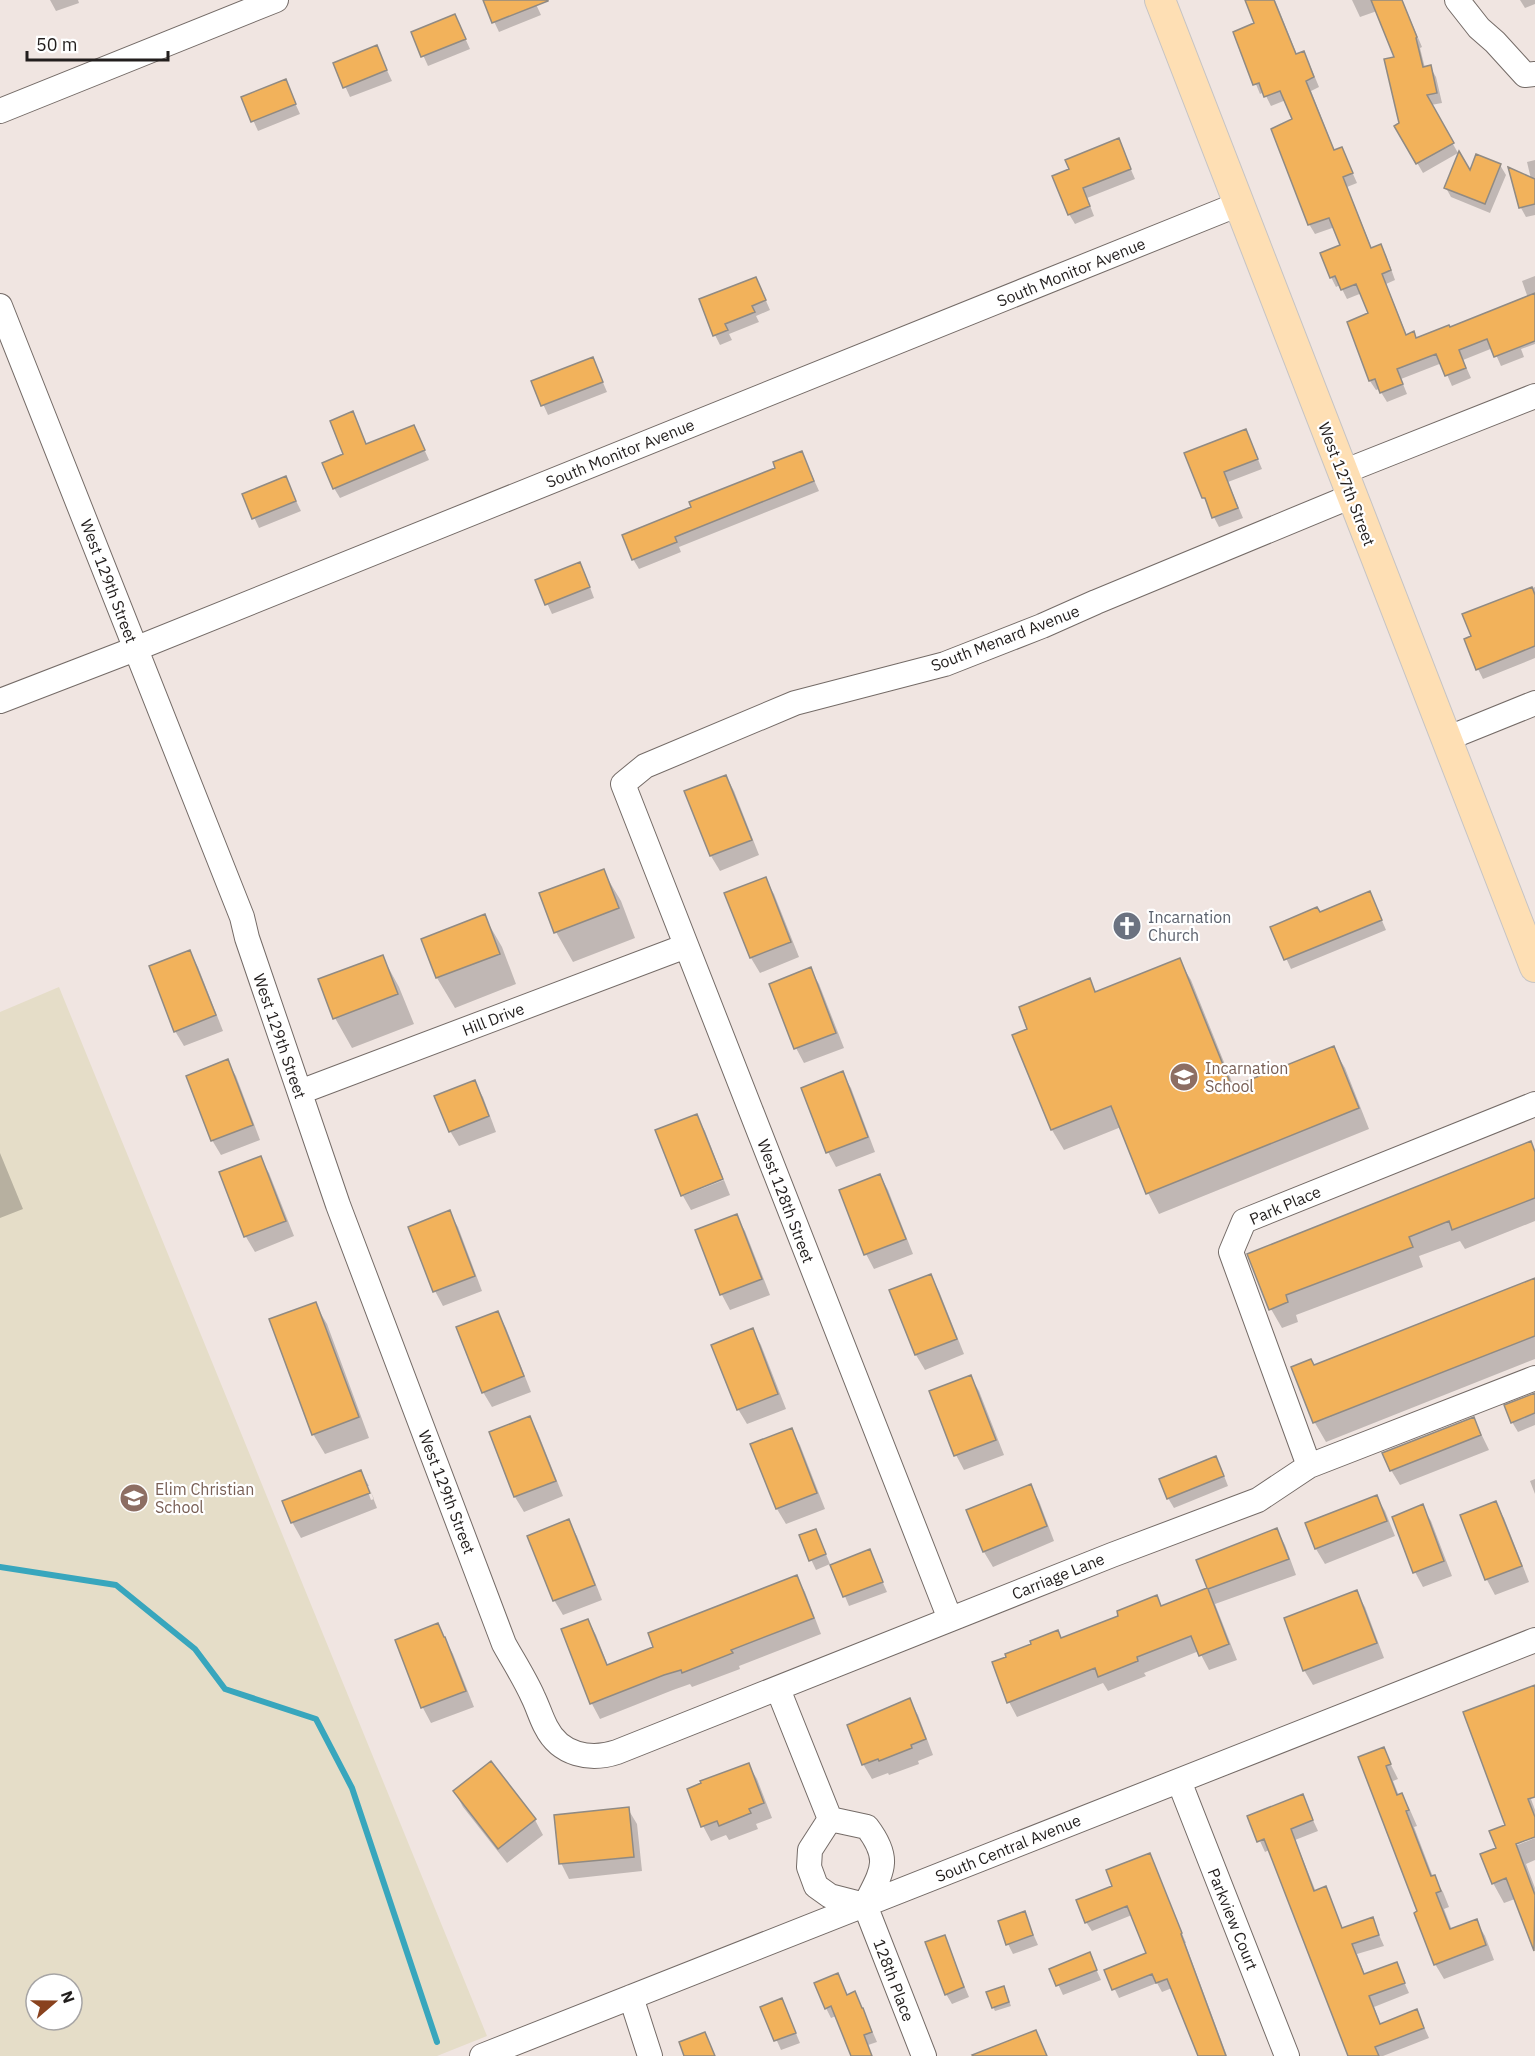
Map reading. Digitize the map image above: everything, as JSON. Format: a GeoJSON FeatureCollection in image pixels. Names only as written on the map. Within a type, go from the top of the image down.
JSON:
{"type":"FeatureCollection","features":[{"type":"Feature","properties":{"kind":"main road","name":"West 127th Street"},"geometry":{"type":"LineString","coordinates":[[1160,0],[1535,967]]}},
{"type":"Feature","properties":{"kind":"street"},"geometry":{"type":"LineString","coordinates":[[0,111],[276,0]]}},
{"type":"Feature","properties":{"kind":"street"},"geometry":{"type":"LineString","coordinates":[[1457,0],[1479,28],[1530,75]]}},
{"type":"Feature","properties":{"kind":"street","name":"South Monitor Avenue"},"geometry":{"type":"LineString","coordinates":[[0,701],[135,649],[1239,204]]}},
{"type":"Feature","properties":{"kind":"street","name":"West 129th Street"},"geometry":{"type":"LineString","coordinates":[[0,306],[242,917],[338,1205],[504,1644],[533,1696],[546,1728],[554,1740],[575,1754]]}},
{"type":"Feature","properties":{"kind":"street","name":"South Menard Avenue"},"geometry":{"type":"LineString","coordinates":[[623,784],[645,766],[795,703],[955,660],[1042,626],[1535,396]]}},
{"type":"Feature","properties":{"kind":"street"},"geometry":{"type":"LineString","coordinates":[[1446,739],[1535,703]]}},
{"type":"Feature","properties":{"kind":"street","name":"West 128th Street"},"geometry":{"type":"LineString","coordinates":[[623,784],[950,1619]]}},
{"type":"Feature","properties":{"kind":"street","name":"Hill Drive"},"geometry":{"type":"LineString","coordinates":[[300,1092],[686,946]]}},
{"type":"Feature","properties":{"kind":"street","name":"Park Place"},"geometry":{"type":"LineString","coordinates":[[1310,1466],[1231,1252],[1244,1221],[1535,1104]]}},
{"type":"Feature","properties":{"kind":"street","name":"Carriage Lane"},"geometry":{"type":"LineString","coordinates":[[575,1754],[603,1757],[777,1689],[950,1619],[1258,1500],[1310,1466],[1535,1378]]}},
{"type":"Feature","properties":{"kind":"street","name":"South Central Avenue"},"geometry":{"type":"LineString","coordinates":[[482,2056],[1535,1641]]}},
{"type":"Feature","properties":{"kind":"street"},"geometry":{"type":"LineString","coordinates":[[777,1689],[830,1819]]}},
{"type":"Feature","properties":{"kind":"street","name":"Parkview Court"},"geometry":{"type":"LineString","coordinates":[[1179,1781],[1287,2056]]}},
{"type":"Feature","properties":{"kind":"street"},"geometry":{"type":"LineString","coordinates":[[830,1819],[867,1827],[880,1844],[882,1858],[880,1875],[865,1905],[830,1896],[816,1886],[809,1867],[810,1850],[830,1819]]}},
{"type":"Feature","properties":{"kind":"street","name":"128th Place"},"geometry":{"type":"LineString","coordinates":[[865,1905],[924,2056]]}},
{"type":"Feature","properties":{"kind":"street"},"geometry":{"type":"LineString","coordinates":[[631,1997],[650,2056]]}},
{"type":"Feature","properties":{"kind":"shaded area","name":"Elim Christian School"},"geometry":{"type":"Polygon","coordinates":[[[59,987],[487,2036],[437,2056],[0,2056],[0,1012],[59,987]]]}},
{"type":"Feature","properties":{"kind":"building"},"geometry":{"type":"Polygon","coordinates":[[[483,0],[548,0],[548,1],[492,23],[483,0]]]}},
{"type":"Feature","properties":{"kind":"building"},"geometry":{"type":"Polygon","coordinates":[[[1245,0],[1274,0],[1296,54],[1304,51],[1314,77],[1306,81],[1334,150],[1342,147],[1353,173],[1343,177],[1371,248],[1381,244],[1391,270],[1382,274],[1406,335],[1414,331],[1416,338],[1449,325],[1450,327],[1535,293],[1535,341],[1494,357],[1487,339],[1459,350],[1466,368],[1445,376],[1436,354],[1397,369],[1403,384],[1380,393],[1375,379],[1369,381],[1347,322],[1368,313],[1356,284],[1341,290],[1335,276],[1330,278],[1320,253],[1340,245],[1329,218],[1308,225],[1271,129],[1292,119],[1280,91],[1264,97],[1259,83],[1253,85],[1233,32],[1254,23],[1245,0]]]}},
{"type":"Feature","properties":{"kind":"building"},"geometry":{"type":"Polygon","coordinates":[[[1371,0],[1402,0],[1417,37],[1423,67],[1431,65],[1437,93],[1427,95],[1454,143],[1416,164],[1394,126],[1399,123],[1384,59],[1394,57],[1371,0]]]}},
{"type":"Feature","properties":{"kind":"building"},"geometry":{"type":"Polygon","coordinates":[[[455,14],[466,39],[421,57],[411,32],[455,14]]]}},
{"type":"Feature","properties":{"kind":"building"},"geometry":{"type":"Polygon","coordinates":[[[377,45],[387,70],[343,88],[333,63],[377,45]]]}},
{"type":"Feature","properties":{"kind":"building"},"geometry":{"type":"Polygon","coordinates":[[[286,79],[296,104],[251,122],[241,97],[286,79]]]}},
{"type":"Feature","properties":{"kind":"building"},"geometry":{"type":"Polygon","coordinates":[[[1119,138],[1131,169],[1083,188],[1090,206],[1068,215],[1052,176],[1069,169],[1065,160],[1119,138]]]}},
{"type":"Feature","properties":{"kind":"building"},"geometry":{"type":"Polygon","coordinates":[[[1459,151],[1470,170],[1476,154],[1501,164],[1485,204],[1444,188],[1459,151]]]}},
{"type":"Feature","properties":{"kind":"building"},"geometry":{"type":"Polygon","coordinates":[[[1508,167],[1535,179],[1535,204],[1519,208],[1508,167]]]}},
{"type":"Feature","properties":{"kind":"building"},"geometry":{"type":"Polygon","coordinates":[[[756,277],[766,300],[752,306],[755,312],[725,324],[728,330],[713,336],[699,299],[756,277]]]}},
{"type":"Feature","properties":{"kind":"building"},"geometry":{"type":"Polygon","coordinates":[[[593,357],[603,382],[541,406],[531,381],[593,357]]]}},
{"type":"Feature","properties":{"kind":"building"},"geometry":{"type":"Polygon","coordinates":[[[353,411],[366,444],[414,425],[425,450],[333,489],[322,463],[343,454],[330,421],[353,411]]]}},
{"type":"Feature","properties":{"kind":"building"},"geometry":{"type":"Polygon","coordinates":[[[1246,429],[1258,459],[1224,472],[1238,508],[1212,518],[1184,453],[1246,429]]]}},
{"type":"Feature","properties":{"kind":"building"},"geometry":{"type":"Polygon","coordinates":[[[802,451],[814,481],[675,537],[677,542],[632,560],[622,535],[691,507],[689,502],[775,468],[773,462],[802,451]]]}},
{"type":"Feature","properties":{"kind":"building"},"geometry":{"type":"Polygon","coordinates":[[[286,476],[296,501],[252,519],[242,494],[286,476]]]}},
{"type":"Feature","properties":{"kind":"building"},"geometry":{"type":"Polygon","coordinates":[[[580,562],[590,587],[545,605],[535,580],[580,562]]]}},
{"type":"Feature","properties":{"kind":"building"},"geometry":{"type":"Polygon","coordinates":[[[1532,587],[1535,595],[1535,646],[1476,670],[1464,639],[1471,636],[1462,614],[1532,587]]]}},
{"type":"Feature","properties":{"kind":"building"},"geometry":{"type":"Polygon","coordinates":[[[726,775],[752,840],[710,856],[684,791],[726,775]]]}},
{"type":"Feature","properties":{"kind":"building"},"geometry":{"type":"Polygon","coordinates":[[[604,869],[619,908],[554,933],[539,893],[604,869]]]}},
{"type":"Feature","properties":{"kind":"building"},"geometry":{"type":"Polygon","coordinates":[[[766,877],[791,942],[750,958],[724,893],[766,877]]]}},
{"type":"Feature","properties":{"kind":"building"},"geometry":{"type":"Polygon","coordinates":[[[1370,891],[1382,920],[1284,960],[1270,927],[1317,907],[1320,912],[1370,891]]]}},
{"type":"Feature","properties":{"kind":"building"},"geometry":{"type":"Polygon","coordinates":[[[485,914],[500,954],[436,978],[421,939],[485,914]]]}},
{"type":"Feature","properties":{"kind":"building"},"geometry":{"type":"Polygon","coordinates":[[[190,950],[216,1015],[174,1032],[149,966],[190,950]]]}},
{"type":"Feature","properties":{"kind":"building"},"geometry":{"type":"Polygon","coordinates":[[[383,955],[398,994],[333,1019],[318,979],[383,955]]]}},
{"type":"Feature","properties":{"kind":"building"},"geometry":{"type":"Polygon","coordinates":[[[1180,958],[1232,1087],[1334,1046],[1359,1108],[1146,1194],[1111,1106],[1051,1130],[1012,1035],[1027,1029],[1019,1007],[1090,978],[1095,992],[1180,958]]]}},
{"type":"Feature","properties":{"kind":"building"},"geometry":{"type":"Polygon","coordinates":[[[811,967],[836,1033],[794,1049],[769,984],[811,967]]]}},
{"type":"Feature","properties":{"kind":"building"},"geometry":{"type":"Polygon","coordinates":[[[228,1059],[253,1125],[211,1141],[186,1076],[228,1059]]]}},
{"type":"Feature","properties":{"kind":"building"},"geometry":{"type":"Polygon","coordinates":[[[843,1071],[868,1137],[826,1153],[801,1088],[843,1071]]]}},
{"type":"Feature","properties":{"kind":"building"},"geometry":{"type":"Polygon","coordinates":[[[475,1080],[489,1116],[449,1132],[434,1096],[475,1080]]]}},
{"type":"Feature","properties":{"kind":"building"},"geometry":{"type":"Polygon","coordinates":[[[697,1114],[723,1179],[681,1196],[655,1130],[697,1114]]]}},
{"type":"Feature","properties":{"kind":"building"},"geometry":{"type":"Polygon","coordinates":[[[1531,1141],[1535,1152],[1535,1198],[1452,1230],[1449,1221],[1409,1237],[1413,1247],[1286,1295],[1288,1302],[1269,1310],[1247,1254],[1531,1141]]]}},
{"type":"Feature","properties":{"kind":"building"},"geometry":{"type":"Polygon","coordinates":[[[261,1156],[286,1221],[244,1237],[219,1172],[261,1156]]]}},
{"type":"Feature","properties":{"kind":"building"},"geometry":{"type":"Polygon","coordinates":[[[880,1174],[906,1239],[864,1255],[839,1190],[880,1174]]]}},
{"type":"Feature","properties":{"kind":"building"},"geometry":{"type":"Polygon","coordinates":[[[450,1210],[475,1276],[433,1292],[408,1227],[450,1210]]]}},
{"type":"Feature","properties":{"kind":"building"},"geometry":{"type":"Polygon","coordinates":[[[737,1214],[762,1279],[720,1295],[695,1230],[737,1214]]]}},
{"type":"Feature","properties":{"kind":"building"},"geometry":{"type":"Polygon","coordinates":[[[931,1274],[957,1339],[915,1355],[889,1290],[931,1274]]]}},
{"type":"Feature","properties":{"kind":"building"},"geometry":{"type":"Polygon","coordinates":[[[1535,1278],[1535,1336],[1313,1423],[1291,1367],[1311,1359],[1314,1365],[1535,1278]]]}},
{"type":"Feature","properties":{"kind":"building"},"geometry":{"type":"Polygon","coordinates":[[[316,1302],[359,1417],[312,1435],[269,1319],[316,1302]]]}},
{"type":"Feature","properties":{"kind":"building"},"geometry":{"type":"Polygon","coordinates":[[[498,1311],[524,1376],[482,1393],[456,1327],[498,1311]]]}},
{"type":"Feature","properties":{"kind":"building"},"geometry":{"type":"Polygon","coordinates":[[[753,1328],[778,1394],[737,1410],[711,1345],[753,1328]]]}},
{"type":"Feature","properties":{"kind":"building"},"geometry":{"type":"Polygon","coordinates":[[[971,1375],[996,1440],[954,1456],[929,1391],[971,1375]]]}},
{"type":"Feature","properties":{"kind":"building"},"geometry":{"type":"Polygon","coordinates":[[[1535,1393],[1535,1413],[1511,1423],[1504,1405],[1535,1393]]]}},
{"type":"Feature","properties":{"kind":"building"},"geometry":{"type":"Polygon","coordinates":[[[530,1416],[556,1481],[514,1497],[489,1432],[530,1416]]]}},
{"type":"Feature","properties":{"kind":"building"},"geometry":{"type":"Polygon","coordinates":[[[1474,1417],[1481,1435],[1390,1471],[1382,1453],[1474,1417]]]}},
{"type":"Feature","properties":{"kind":"building"},"geometry":{"type":"Polygon","coordinates":[[[792,1428],[817,1493],[776,1509],[750,1444],[792,1428]]]}},
{"type":"Feature","properties":{"kind":"building"},"geometry":{"type":"Polygon","coordinates":[[[1216,1456],[1224,1476],[1167,1499],[1159,1479],[1216,1456]]]}},
{"type":"Feature","properties":{"kind":"building"},"geometry":{"type":"Polygon","coordinates":[[[361,1470],[370,1493],[291,1523],[282,1501],[361,1470]]]}},
{"type":"Feature","properties":{"kind":"building"},"geometry":{"type":"Polygon","coordinates":[[[1031,1484],[1047,1526],[983,1552],[966,1510],[1031,1484]]]}},
{"type":"Feature","properties":{"kind":"building"},"geometry":{"type":"Polygon","coordinates":[[[1377,1495],[1387,1521],[1315,1549],[1305,1523],[1377,1495]]]}},
{"type":"Feature","properties":{"kind":"building"},"geometry":{"type":"Polygon","coordinates":[[[1496,1501],[1522,1566],[1485,1580],[1460,1515],[1496,1501]]]}},
{"type":"Feature","properties":{"kind":"building"},"geometry":{"type":"Polygon","coordinates":[[[1423,1504],[1444,1561],[1413,1573],[1392,1517],[1423,1504]]]}},
{"type":"Feature","properties":{"kind":"building"},"geometry":{"type":"Polygon","coordinates":[[[569,1519],[595,1585],[553,1601],[527,1536],[569,1519]]]}},
{"type":"Feature","properties":{"kind":"building"},"geometry":{"type":"Polygon","coordinates":[[[1277,1528],[1289,1559],[1208,1589],[1229,1644],[1199,1656],[1191,1636],[1137,1657],[1138,1661],[1098,1677],[1095,1668],[1007,1703],[992,1662],[1006,1657],[1005,1654],[1031,1644],[1030,1641],[1058,1630],[1061,1638],[1118,1616],[1117,1611],[1157,1595],[1161,1606],[1207,1588],[1196,1560],[1277,1528]]]}},
{"type":"Feature","properties":{"kind":"building"},"geometry":{"type":"Polygon","coordinates":[[[816,1529],[826,1554],[809,1561],[799,1535],[816,1529]]]}},
{"type":"Feature","properties":{"kind":"building"},"geometry":{"type":"Polygon","coordinates":[[[870,1549],[883,1582],[843,1597],[830,1565],[870,1549]]]}},
{"type":"Feature","properties":{"kind":"building"},"geometry":{"type":"Polygon","coordinates":[[[797,1575],[814,1618],[731,1650],[733,1653],[682,1673],[681,1670],[664,1675],[590,1704],[561,1629],[588,1619],[607,1665],[653,1647],[648,1633],[797,1575]]]}},
{"type":"Feature","properties":{"kind":"building"},"geometry":{"type":"Polygon","coordinates":[[[1357,1590],[1377,1643],[1303,1671],[1284,1618],[1357,1590]]]}},
{"type":"Feature","properties":{"kind":"building"},"geometry":{"type":"Polygon","coordinates":[[[438,1623],[466,1691],[421,1708],[395,1640],[438,1623]]]}},
{"type":"Feature","properties":{"kind":"building"},"geometry":{"type":"Polygon","coordinates":[[[1535,1685],[1535,1797],[1528,1799],[1535,1817],[1535,1837],[1516,1844],[1535,1895],[1534,1951],[1506,1878],[1492,1884],[1480,1854],[1496,1848],[1489,1831],[1505,1825],[1463,1712],[1535,1685]]]}},
{"type":"Feature","properties":{"kind":"building"},"geometry":{"type":"Polygon","coordinates":[[[910,1698],[926,1739],[911,1745],[912,1748],[862,1765],[847,1725],[910,1698]]]}},
{"type":"Feature","properties":{"kind":"building"},"geometry":{"type":"Polygon","coordinates":[[[1384,1747],[1391,1764],[1386,1766],[1397,1795],[1402,1793],[1409,1810],[1406,1811],[1431,1876],[1435,1875],[1441,1891],[1436,1893],[1450,1929],[1477,1919],[1486,1945],[1434,1965],[1414,1913],[1417,1911],[1358,1757],[1384,1747]]]}},
{"type":"Feature","properties":{"kind":"building"},"geometry":{"type":"Polygon","coordinates":[[[491,1761],[536,1819],[498,1849],[453,1791],[491,1761]]]}},
{"type":"Feature","properties":{"kind":"building"},"geometry":{"type":"Polygon","coordinates":[[[749,1763],[764,1803],[749,1809],[751,1813],[719,1826],[717,1821],[701,1827],[687,1789],[701,1783],[700,1781],[749,1763]]]}},
{"type":"Feature","properties":{"kind":"building"},"geometry":{"type":"Polygon","coordinates":[[[1303,1794],[1313,1820],[1291,1829],[1314,1891],[1326,1886],[1342,1928],[1373,1917],[1379,1935],[1352,1944],[1364,1974],[1397,1962],[1405,1983],[1369,1996],[1380,2024],[1417,2009],[1424,2028],[1375,2047],[1379,2056],[1348,2056],[1264,1839],[1257,1842],[1247,1816],[1303,1794]]]}},
{"type":"Feature","properties":{"kind":"building"},"geometry":{"type":"Polygon","coordinates":[[[629,1807],[634,1857],[559,1864],[554,1815],[629,1807]]]}},
{"type":"Feature","properties":{"kind":"building"},"geometry":{"type":"Polygon","coordinates":[[[1150,1853],[1182,1933],[1226,2056],[1198,2056],[1167,1979],[1156,1983],[1152,1974],[1112,1990],[1104,1970],[1146,1953],[1127,1906],[1085,1923],[1076,1900],[1112,1886],[1106,1870],[1150,1853]]]}},
{"type":"Feature","properties":{"kind":"building"},"geometry":{"type":"Polygon","coordinates":[[[1025,1911],[1033,1935],[1006,1945],[998,1921],[1025,1911]]]}},
{"type":"Feature","properties":{"kind":"building"},"geometry":{"type":"Polygon","coordinates":[[[945,1935],[964,1987],[945,1995],[925,1942],[945,1935]]]}},
{"type":"Feature","properties":{"kind":"building"},"geometry":{"type":"Polygon","coordinates":[[[1090,1952],[1097,1970],[1056,1986],[1049,1969],[1090,1952]]]}},
{"type":"Feature","properties":{"kind":"building"},"geometry":{"type":"Polygon","coordinates":[[[838,1973],[847,1995],[855,1991],[863,2008],[872,2032],[864,2035],[872,2056],[851,2056],[831,2006],[825,2009],[814,1983],[838,1973]]]}},
{"type":"Feature","properties":{"kind":"building"},"geometry":{"type":"Polygon","coordinates":[[[1004,1986],[1009,2002],[992,2008],[986,1992],[1004,1986]]]}},
{"type":"Feature","properties":{"kind":"building"},"geometry":{"type":"Polygon","coordinates":[[[782,1998],[796,2033],[774,2041],[760,2007],[782,1998]]]}},
{"type":"Feature","properties":{"kind":"building"},"geometry":{"type":"Polygon","coordinates":[[[1036,2030],[1047,2056],[972,2055],[1036,2030]]]}},
{"type":"Feature","properties":{"kind":"building"},"geometry":{"type":"Polygon","coordinates":[[[705,2032],[715,2056],[684,2056],[679,2042],[705,2032]]]}},
{"type":"Feature","properties":{"kind":"waterway"},"geometry":{"type":"LineString","coordinates":[[0,1567],[116,1585],[195,1649],[225,1689],[316,1719],[352,1788],[437,2042]]}},
{"type":"Feature","properties":{"kind":"place","name":"Incarnation Church"},"geometry":{"type":"Point","coordinates":[1127,926]}},
{"type":"Feature","properties":{"kind":"place","name":"Incarnation School"},"geometry":{"type":"Point","coordinates":[1184,1077]}},
{"type":"Feature","properties":{"kind":"place","name":"Elim Christian School"},"geometry":{"type":"Point","coordinates":[134,1498]}}]}
